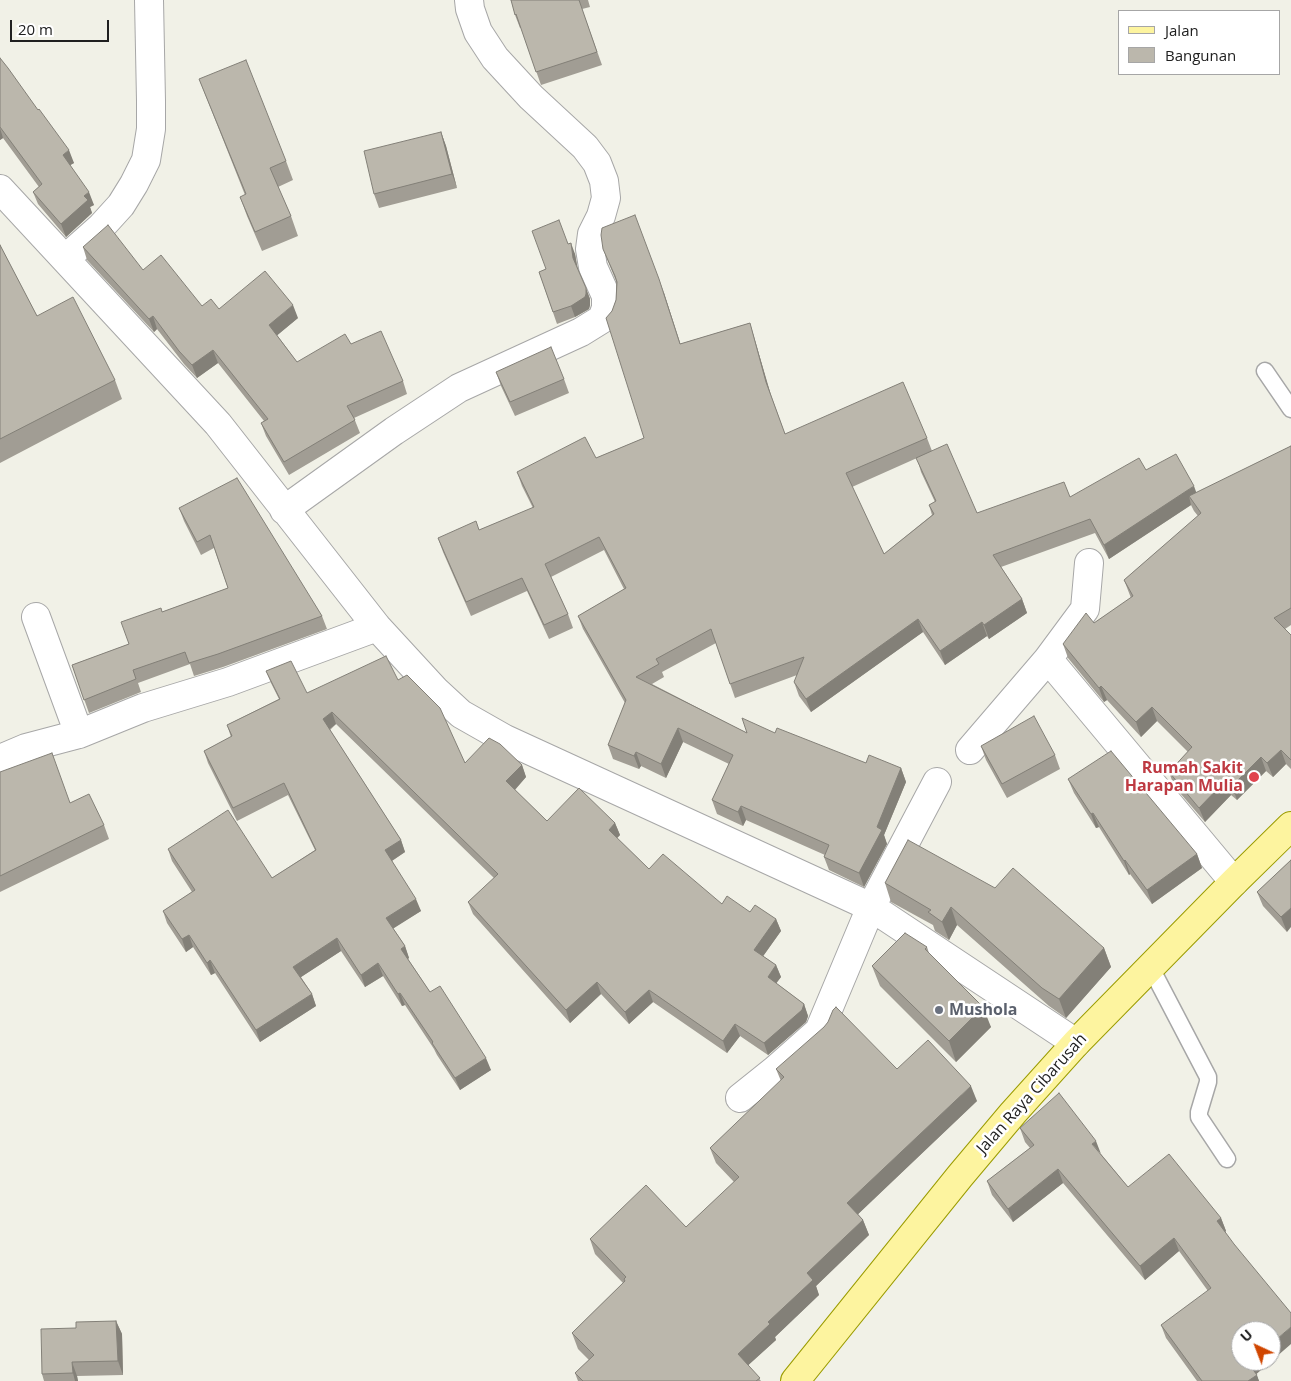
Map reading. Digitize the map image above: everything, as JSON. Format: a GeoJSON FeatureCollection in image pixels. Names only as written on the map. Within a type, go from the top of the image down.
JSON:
{"type":"FeatureCollection","features":[{"type":"Feature","properties":{"kind":"main road","name":"Jalan Raya Cibarusah"},"geometry":{"type":"LineString","coordinates":[[799,1380],[960,1176],[1013,1114],[1076,1044],[1291,826]]}},
{"type":"Feature","properties":{"kind":"street"},"geometry":{"type":"LineString","coordinates":[[65,258],[100,227],[121,205],[146,160],[151,129],[149,0]]}},
{"type":"Feature","properties":{"kind":"street"},"geometry":{"type":"LineString","coordinates":[[284,510],[394,431],[459,388],[581,332],[602,320],[606,308],[606,296],[594,267],[590,249],[592,234],[601,216],[606,198],[604,181],[597,163],[585,147],[531,97],[495,58],[478,32],[469,0]]}},
{"type":"Feature","properties":{"kind":"street"},"geometry":{"type":"LineString","coordinates":[[0,188],[218,424],[377,627],[460,714],[505,739],[871,907],[1076,1044]]}},
{"type":"Feature","properties":{"kind":"street"},"geometry":{"type":"LineString","coordinates":[[970,750],[1048,659],[1085,609],[1089,563]]}},
{"type":"Feature","properties":{"kind":"street"},"geometry":{"type":"LineString","coordinates":[[36,617],[78,734]]}},
{"type":"Feature","properties":{"kind":"street"},"geometry":{"type":"LineString","coordinates":[[0,759],[26,748],[78,734],[143,708],[228,682],[377,627]]}},
{"type":"Feature","properties":{"kind":"street"},"geometry":{"type":"LineString","coordinates":[[1048,659],[1234,882]]}},
{"type":"Feature","properties":{"kind":"street"},"geometry":{"type":"LineString","coordinates":[[740,1098],[819,1031],[871,907],[937,782]]}},
{"type":"Feature","properties":{"kind":"lane"},"geometry":{"type":"LineString","coordinates":[[1266,370],[1291,409]]}},
{"type":"Feature","properties":{"kind":"lane"},"geometry":{"type":"LineString","coordinates":[[1151,968],[1208,1077],[1199,1117],[1227,1159]]}},
{"type":"Feature","properties":{"kind":"building"},"geometry":{"type":"Polygon","coordinates":[[[511,0],[579,0],[597,52],[536,72],[511,0]]]}},
{"type":"Feature","properties":{"kind":"building"},"geometry":{"type":"Polygon","coordinates":[[[0,58],[69,150],[63,155],[89,192],[84,196],[88,200],[61,224],[33,192],[42,184],[0,127],[0,58]]]}},
{"type":"Feature","properties":{"kind":"building"},"geometry":{"type":"Polygon","coordinates":[[[246,60],[286,161],[270,168],[291,216],[255,232],[240,197],[246,194],[199,79],[246,60]]]}},
{"type":"Feature","properties":{"kind":"building"},"geometry":{"type":"Polygon","coordinates":[[[441,132],[452,174],[374,194],[364,151],[441,132]]]}},
{"type":"Feature","properties":{"kind":"building"},"geometry":{"type":"Polygon","coordinates":[[[635,215],[659,279],[680,344],[750,323],[766,382],[785,434],[903,382],[927,438],[846,473],[884,554],[934,514],[929,505],[936,501],[916,458],[947,444],[977,513],[1064,482],[1070,497],[1139,458],[1146,470],[1176,454],[1194,486],[1104,545],[1090,519],[993,555],[1022,599],[984,625],[982,622],[940,651],[918,619],[806,699],[794,682],[804,657],[730,684],[711,629],[656,659],[659,664],[636,677],[747,733],[742,718],[775,733],[777,728],[866,763],[869,755],[901,768],[877,827],[882,830],[859,873],[824,857],[829,845],[741,806],[738,812],[712,800],[733,755],[678,728],[661,764],[636,752],[634,756],[608,745],[626,700],[578,616],[626,588],[599,537],[545,564],[568,614],[544,625],[522,578],[466,602],[438,538],[476,521],[479,530],[534,507],[517,472],[585,437],[596,458],[644,438],[606,318],[612,311],[616,300],[617,282],[603,249],[601,235],[602,228],[635,215]]]}},
{"type":"Feature","properties":{"kind":"building"},"geometry":{"type":"Polygon","coordinates":[[[559,220],[568,244],[571,243],[573,258],[586,288],[586,294],[585,297],[571,306],[553,312],[539,272],[546,269],[532,231],[559,220]]]}},
{"type":"Feature","properties":{"kind":"building"},"geometry":{"type":"Polygon","coordinates":[[[108,225],[143,270],[161,255],[202,306],[211,299],[219,309],[265,271],[293,305],[269,325],[297,362],[345,334],[351,344],[381,331],[403,381],[347,406],[355,420],[284,462],[261,423],[268,419],[213,350],[192,365],[153,316],[149,319],[83,247],[108,225]]]}},
{"type":"Feature","properties":{"kind":"building"},"geometry":{"type":"Polygon","coordinates":[[[0,245],[37,316],[73,297],[115,380],[0,439],[0,245]]]}},
{"type":"Feature","properties":{"kind":"building"},"geometry":{"type":"Polygon","coordinates":[[[551,347],[564,379],[510,402],[496,372],[551,347]]]}},
{"type":"Feature","properties":{"kind":"building"},"geometry":{"type":"Polygon","coordinates":[[[1291,446],[1291,608],[1274,618],[1291,635],[1291,760],[1281,750],[1267,763],[1261,757],[1232,786],[1226,780],[1199,808],[1169,772],[1192,747],[1152,707],[1136,722],[1101,686],[1099,688],[1063,644],[1086,613],[1094,623],[1133,596],[1124,580],[1201,513],[1189,496],[1291,446]]]}},
{"type":"Feature","properties":{"kind":"building"},"geometry":{"type":"Polygon","coordinates":[[[237,478],[322,616],[189,663],[185,652],[133,670],[136,679],[84,700],[72,665],[129,644],[121,622],[161,608],[162,612],[228,588],[210,535],[197,542],[179,508],[237,478]]]}},
{"type":"Feature","properties":{"kind":"building"},"geometry":{"type":"Polygon","coordinates":[[[386,656],[398,680],[407,675],[440,708],[465,763],[489,738],[500,744],[522,765],[506,781],[547,821],[579,788],[615,823],[609,830],[649,869],[663,854],[722,904],[727,896],[750,912],[755,905],[776,919],[754,950],[776,965],[768,977],[804,1004],[802,1010],[764,1043],[735,1024],[723,1041],[649,990],[625,1012],[597,982],[566,1010],[468,902],[498,874],[332,712],[323,719],[401,840],[385,850],[416,899],[386,918],[405,946],[401,949],[430,992],[440,986],[486,1058],[455,1078],[433,1042],[378,963],[361,975],[337,938],[293,967],[312,994],[256,1030],[210,960],[207,963],[189,935],[182,939],[163,911],[195,890],[168,849],[228,810],[272,878],[316,850],[284,783],[233,808],[204,751],[232,736],[227,725],[280,699],[266,671],[291,661],[307,693],[386,656]]]}},
{"type":"Feature","properties":{"kind":"building"},"geometry":{"type":"Polygon","coordinates":[[[1034,716],[1055,755],[1002,784],[981,746],[1034,716]]]}},
{"type":"Feature","properties":{"kind":"building"},"geometry":{"type":"Polygon","coordinates":[[[1111,751],[1197,854],[1147,890],[1124,861],[1068,779],[1111,751]]]}},
{"type":"Feature","properties":{"kind":"building"},"geometry":{"type":"Polygon","coordinates":[[[52,753],[70,803],[89,794],[104,825],[0,876],[0,772],[52,753]]]}},
{"type":"Feature","properties":{"kind":"building"},"geometry":{"type":"Polygon","coordinates":[[[908,840],[995,888],[1013,868],[1104,948],[1059,999],[1042,988],[951,907],[942,922],[928,912],[931,910],[885,883],[908,840]]]}},
{"type":"Feature","properties":{"kind":"building"},"geometry":{"type":"Polygon","coordinates":[[[1291,860],[1291,908],[1281,917],[1257,892],[1291,860]]]}},
{"type":"Feature","properties":{"kind":"building"},"geometry":{"type":"Polygon","coordinates":[[[905,933],[927,947],[925,949],[983,1007],[949,1041],[872,966],[905,933]]]}},
{"type":"Feature","properties":{"kind":"building"},"geometry":{"type":"Polygon","coordinates":[[[836,1007],[897,1069],[928,1040],[971,1086],[847,1203],[863,1220],[807,1273],[813,1280],[768,1322],[770,1324],[738,1354],[760,1378],[756,1381],[583,1381],[575,1373],[594,1355],[572,1333],[625,1281],[626,1277],[590,1239],[646,1185],[686,1227],[739,1177],[710,1148],[784,1077],[776,1069],[824,1027],[836,1007]]]}},
{"type":"Feature","properties":{"kind":"building"},"geometry":{"type":"Polygon","coordinates":[[[1059,1093],[1096,1141],[1092,1144],[1128,1187],[1169,1154],[1221,1218],[1217,1221],[1234,1244],[1291,1313],[1291,1327],[1281,1336],[1281,1321],[1231,1321],[1231,1371],[1254,1371],[1257,1375],[1248,1381],[1202,1381],[1161,1325],[1211,1288],[1174,1238],[1140,1266],[1058,1169],[1008,1209],[987,1181],[1034,1145],[1020,1128],[1059,1093]]]}},
{"type":"Feature","properties":{"kind":"building"},"geometry":{"type":"Polygon","coordinates":[[[116,1321],[118,1361],[72,1362],[73,1373],[42,1374],[41,1329],[76,1328],[76,1322],[116,1321]]]}},
{"type":"Feature","properties":{"kind":"place","name":"Rumah Sakit Harapan Mulia"},"geometry":{"type":"Point","coordinates":[1254,777]}},
{"type":"Feature","properties":{"kind":"place","name":"Mushola"},"geometry":{"type":"Point","coordinates":[939,1010]}}]}
